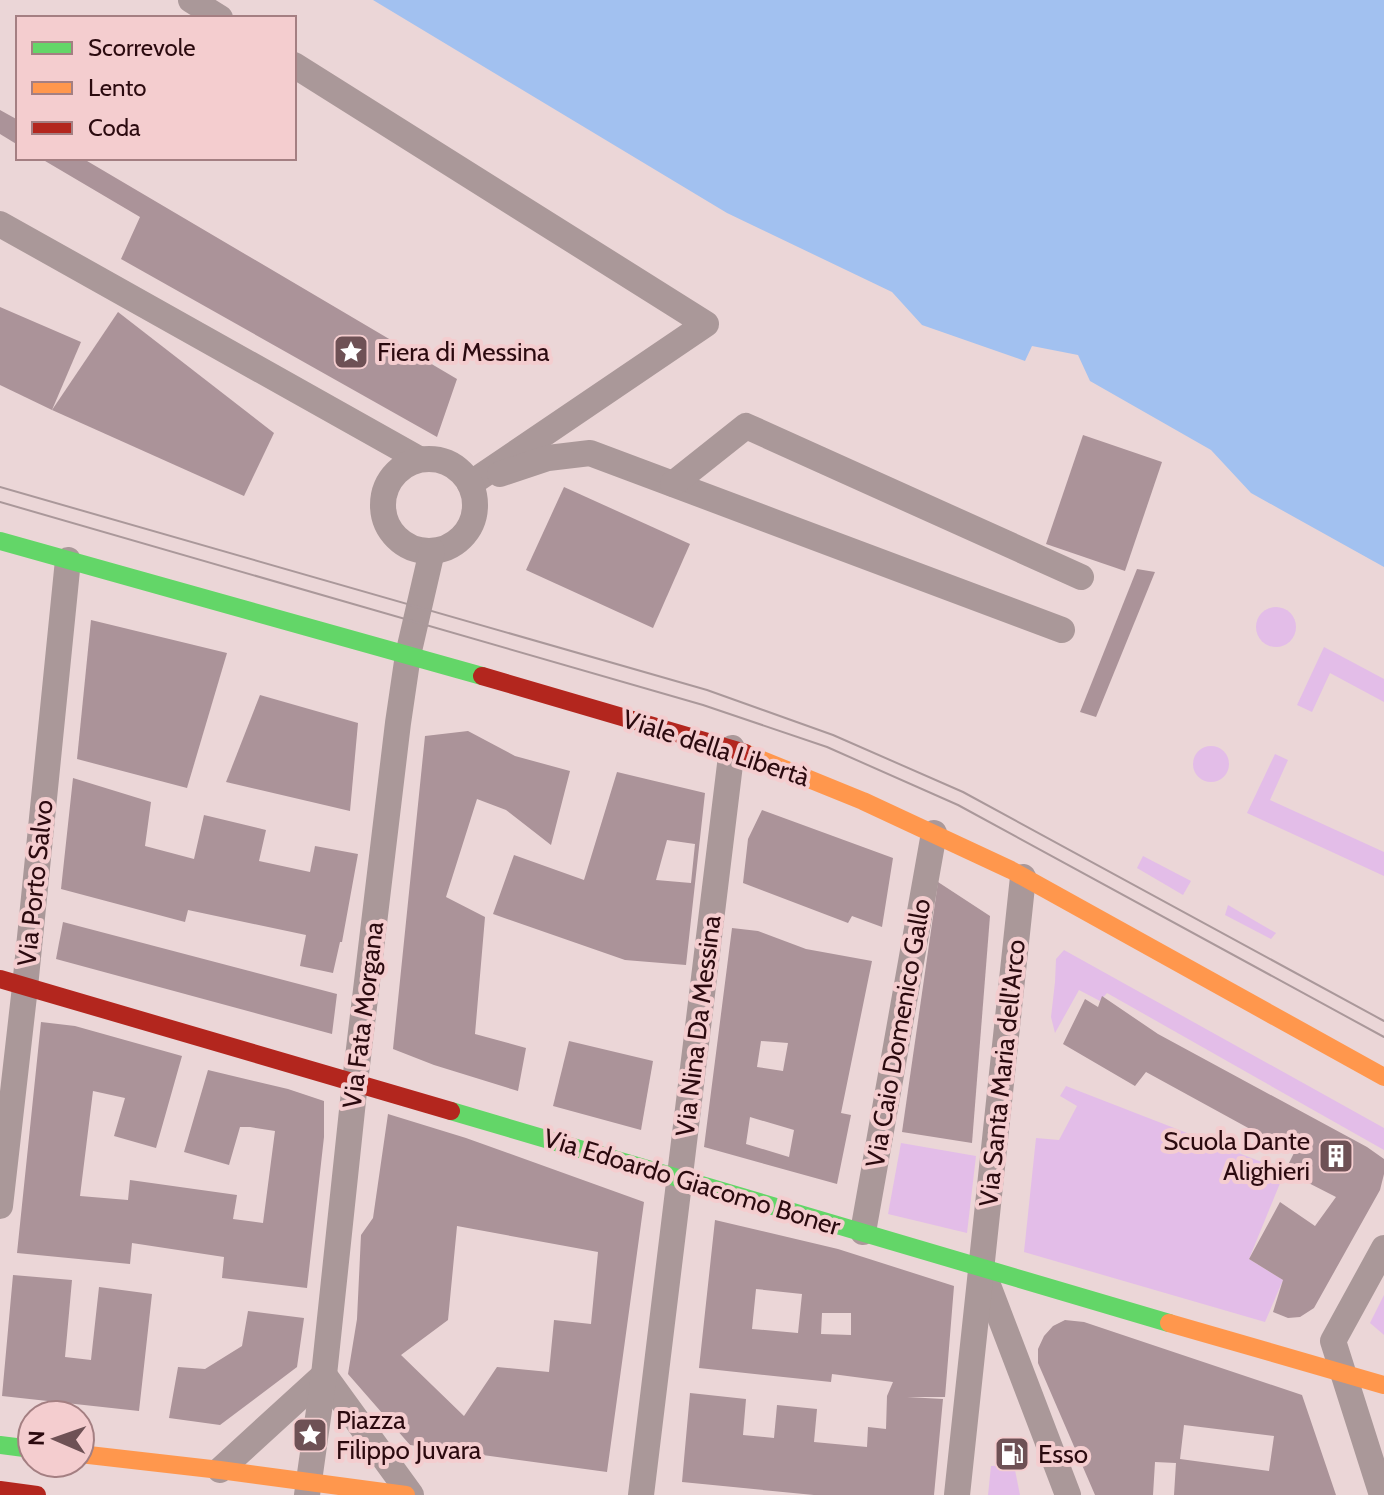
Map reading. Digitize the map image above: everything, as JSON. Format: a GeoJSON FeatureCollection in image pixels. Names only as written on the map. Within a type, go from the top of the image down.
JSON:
{"type":"FeatureCollection","features":[{"type":"Feature","properties":{"kind":"main road","name":"Viale della Libertà"},"geometry":{"type":"LineString","coordinates":[[0,541],[732,748],[851,796],[1023,877],[1384,1077]]}},
{"type":"Feature","properties":{"kind":"main road","name":"Via Edoardo Giacomo Boner"},"geometry":{"type":"LineString","coordinates":[[12,983],[1384,1385]]}},
{"type":"Feature","properties":{"kind":"main road"},"geometry":{"type":"LineString","coordinates":[[96,1456],[220,1470],[308,1489],[408,1495]]}},
{"type":"Feature","properties":{"kind":"main road"},"geometry":{"type":"LineString","coordinates":[[0,1490],[37,1495]]}},
{"type":"Feature","properties":{"kind":"street"},"geometry":{"type":"LineString","coordinates":[[191,0],[217,16]]}},
{"type":"Feature","properties":{"kind":"street"},"geometry":{"type":"LineString","coordinates":[[296,66],[706,324],[470,484]]}},
{"type":"Feature","properties":{"kind":"street"},"geometry":{"type":"LineString","coordinates":[[0,224],[419,459]]}},
{"type":"Feature","properties":{"kind":"street"},"geometry":{"type":"LineString","coordinates":[[673,484],[746,426],[1081,577]]}},
{"type":"Feature","properties":{"kind":"street"},"geometry":{"type":"LineString","coordinates":[[470,484],[548,458],[590,453],[1062,630]]}},
{"type":"Feature","properties":{"kind":"street"},"geometry":{"type":"LineString","coordinates":[[434,458],[449,463],[470,484],[475,499],[469,528],[447,548],[432,551],[402,543],[384,519],[382,504],[393,475],[419,459],[434,458]]}},
{"type":"Feature","properties":{"kind":"street","name":"Via Fata Morgana"},"geometry":{"type":"LineString","coordinates":[[308,1489],[408,655],[432,551]]}},
{"type":"Feature","properties":{"kind":"street","name":"Via Porto Salvo"},"geometry":{"type":"LineString","coordinates":[[0,1206],[12,983],[68,560]]}},
{"type":"Feature","properties":{"kind":"street","name":"Via Nina Da Messina"},"geometry":{"type":"LineString","coordinates":[[641,1495],[732,748]]}},
{"type":"Feature","properties":{"kind":"street","name":"Via Caio Domenico Gallo"},"geometry":{"type":"LineString","coordinates":[[863,1232],[934,833]]}},
{"type":"Feature","properties":{"kind":"street","name":"Via Santa Maria dell'Arco"},"geometry":{"type":"LineString","coordinates":[[957,1495],[1023,877]]}},
{"type":"Feature","properties":{"kind":"street"},"geometry":{"type":"LineString","coordinates":[[1382,1495],[1333,1341],[1384,1248]]}},
{"type":"Feature","properties":{"kind":"street"},"geometry":{"type":"LineString","coordinates":[[981,1268],[1068,1495]]}},
{"type":"Feature","properties":{"kind":"street"},"geometry":{"type":"LineString","coordinates":[[220,1470],[324,1375],[408,1495]]}},
{"type":"Feature","properties":{"kind":"shaded area"},"geometry":{"type":"Polygon","coordinates":[[[1276,607],[1290,613],[1296,627],[1290,641],[1276,647],[1262,641],[1256,627],[1262,613],[1276,607]]]}},
{"type":"Feature","properties":{"kind":"shaded area"},"geometry":{"type":"Polygon","coordinates":[[[1324,647],[1384,679],[1384,702],[1330,673],[1312,712],[1297,705],[1324,647]]]}},
{"type":"Feature","properties":{"kind":"shaded area"},"geometry":{"type":"Polygon","coordinates":[[[1211,746],[1224,751],[1229,764],[1224,777],[1211,782],[1198,777],[1193,764],[1198,751],[1211,746]]]}},
{"type":"Feature","properties":{"kind":"shaded area"},"geometry":{"type":"Polygon","coordinates":[[[1275,754],[1288,760],[1270,800],[1384,852],[1384,876],[1247,813],[1275,754]]]}},
{"type":"Feature","properties":{"kind":"shaded area"},"geometry":{"type":"Polygon","coordinates":[[[1143,856],[1191,881],[1183,895],[1137,868],[1143,856]]]}},
{"type":"Feature","properties":{"kind":"shaded area"},"geometry":{"type":"Polygon","coordinates":[[[1228,905],[1276,933],[1271,939],[1225,915],[1228,905]]]}},
{"type":"Feature","properties":{"kind":"shaded area"},"geometry":{"type":"Polygon","coordinates":[[[1064,950],[1384,1128],[1384,1150],[1107,993],[1100,1001],[1079,990],[1055,1033],[1051,1017],[1056,959],[1064,950]]]}},
{"type":"Feature","properties":{"kind":"shaded area"},"geometry":{"type":"Polygon","coordinates":[[[1066,1086],[1285,1171],[1249,1259],[1283,1280],[1265,1322],[1024,1252],[1036,1138],[1059,1140],[1077,1106],[1060,1096],[1066,1086]]]}},
{"type":"Feature","properties":{"kind":"shaded area"},"geometry":{"type":"Polygon","coordinates":[[[901,1143],[976,1156],[967,1233],[888,1214],[901,1143]]]}},
{"type":"Feature","properties":{"kind":"shaded area"},"geometry":{"type":"Polygon","coordinates":[[[1384,1295],[1384,1335],[1370,1323],[1384,1295]]]}},
{"type":"Feature","properties":{"kind":"shaded area"},"geometry":{"type":"Polygon","coordinates":[[[1014,1465],[1020,1495],[988,1495],[991,1466],[1014,1465]]]}},
{"type":"Feature","properties":{"kind":"water"},"geometry":{"type":"Polygon","coordinates":[[[373,0],[1384,0],[1384,567],[1251,493],[1211,450],[1090,381],[1078,355],[1032,346],[1025,361],[922,325],[892,292],[727,213],[373,0]]]}},
{"type":"Feature","properties":{"kind":"building"},"geometry":{"type":"Polygon","coordinates":[[[0,110],[16,119],[16,144],[0,134],[0,110]]]}},
{"type":"Feature","properties":{"kind":"building"},"geometry":{"type":"Polygon","coordinates":[[[43,160],[85,160],[457,379],[437,437],[121,259],[140,217],[43,160]]]}},
{"type":"Feature","properties":{"kind":"building"},"geometry":{"type":"Polygon","coordinates":[[[0,307],[81,342],[52,410],[0,385],[0,307]]]}},
{"type":"Feature","properties":{"kind":"building"},"geometry":{"type":"Polygon","coordinates":[[[118,312],[274,433],[244,496],[52,410],[118,312]]]}},
{"type":"Feature","properties":{"kind":"building"},"geometry":{"type":"Polygon","coordinates":[[[1083,435],[1162,462],[1125,571],[1046,544],[1083,435]]]}},
{"type":"Feature","properties":{"kind":"building"},"geometry":{"type":"Polygon","coordinates":[[[564,487],[690,544],[653,628],[526,570],[564,487]]]}},
{"type":"Feature","properties":{"kind":"building"},"geometry":{"type":"Polygon","coordinates":[[[1137,569],[1155,572],[1096,717],[1080,712],[1137,569]]]}},
{"type":"Feature","properties":{"kind":"building"},"geometry":{"type":"Polygon","coordinates":[[[91,620],[227,653],[187,788],[77,759],[91,620]]]}},
{"type":"Feature","properties":{"kind":"building"},"geometry":{"type":"Polygon","coordinates":[[[260,695],[358,723],[350,811],[226,782],[260,695]]]}},
{"type":"Feature","properties":{"kind":"building"},"geometry":{"type":"Polygon","coordinates":[[[468,731],[515,756],[570,771],[551,845],[506,810],[477,799],[446,897],[485,917],[475,1034],[526,1048],[518,1091],[393,1049],[425,736],[468,731]]]}},
{"type":"Feature","properties":{"kind":"building"},"geometry":{"type":"Polygon","coordinates":[[[617,772],[705,793],[686,965],[625,960],[493,914],[514,855],[584,880],[617,772]],[[667,840],[656,880],[691,883],[695,844],[667,840]]]}},
{"type":"Feature","properties":{"kind":"building"},"geometry":{"type":"Polygon","coordinates":[[[73,778],[151,802],[145,846],[194,859],[204,815],[266,830],[259,861],[310,872],[315,846],[358,854],[342,942],[333,973],[300,966],[306,935],[188,910],[185,922],[61,889],[73,778]]]}},
{"type":"Feature","properties":{"kind":"building"},"geometry":{"type":"Polygon","coordinates":[[[762,810],[893,858],[882,927],[852,916],[848,923],[743,883],[748,839],[762,810]]]}},
{"type":"Feature","properties":{"kind":"building"},"geometry":{"type":"Polygon","coordinates":[[[938,882],[990,916],[972,1143],[902,1132],[938,882]]]}},
{"type":"Feature","properties":{"kind":"building"},"geometry":{"type":"Polygon","coordinates":[[[63,922],[337,994],[332,1034],[56,959],[63,922]]]}},
{"type":"Feature","properties":{"kind":"building"},"geometry":{"type":"Polygon","coordinates":[[[732,928],[758,931],[806,949],[872,961],[841,1113],[851,1115],[837,1184],[704,1147],[732,928]],[[761,1041],[757,1067],[783,1071],[788,1043],[761,1041]],[[750,1117],[746,1144],[789,1157],[794,1130],[750,1117]]]}},
{"type":"Feature","properties":{"kind":"building","name":"Scuola Dante Alighieri"},"geometry":{"type":"Polygon","coordinates":[[[1102,996],[1158,1034],[1384,1159],[1380,1190],[1314,1308],[1300,1317],[1288,1318],[1273,1312],[1283,1280],[1249,1259],[1280,1202],[1315,1226],[1336,1197],[1285,1171],[1294,1153],[1146,1072],[1135,1086],[1063,1044],[1085,999],[1098,1007],[1102,996]]]}},
{"type":"Feature","properties":{"kind":"building"},"geometry":{"type":"Polygon","coordinates":[[[41,1022],[75,1026],[182,1056],[156,1148],[114,1136],[125,1098],[93,1091],[80,1196],[128,1200],[130,1180],[237,1195],[233,1219],[263,1223],[275,1131],[240,1127],[229,1165],[184,1152],[208,1070],[324,1101],[324,1137],[307,1288],[222,1278],[224,1257],[132,1243],[130,1264],[17,1253],[41,1022]]]}},
{"type":"Feature","properties":{"kind":"building"},"geometry":{"type":"Polygon","coordinates":[[[569,1041],[653,1061],[641,1130],[553,1106],[569,1041]]]}},
{"type":"Feature","properties":{"kind":"building"},"geometry":{"type":"Polygon","coordinates":[[[388,1114],[466,1138],[644,1202],[607,1472],[410,1445],[348,1374],[357,1319],[361,1235],[373,1218],[388,1114]],[[457,1226],[448,1320],[401,1355],[464,1416],[497,1367],[549,1372],[554,1320],[591,1324],[598,1252],[457,1226]]]}},
{"type":"Feature","properties":{"kind":"building"},"geometry":{"type":"Polygon","coordinates":[[[715,1220],[838,1249],[954,1286],[945,1397],[907,1397],[943,1399],[934,1495],[814,1495],[682,1482],[690,1393],[746,1399],[743,1435],[774,1438],[777,1405],[817,1409],[814,1442],[867,1447],[868,1427],[886,1429],[887,1396],[893,1382],[832,1374],[831,1382],[699,1368],[715,1220]],[[756,1289],[752,1329],[798,1333],[802,1294],[756,1289]],[[822,1313],[821,1334],[851,1335],[851,1313],[822,1313]]]}},
{"type":"Feature","properties":{"kind":"building"},"geometry":{"type":"Polygon","coordinates":[[[13,1275],[72,1280],[65,1357],[91,1360],[99,1287],[152,1294],[139,1411],[96,1406],[96,1399],[2,1396],[13,1275]]]}},
{"type":"Feature","properties":{"kind":"building"},"geometry":{"type":"Polygon","coordinates":[[[248,1311],[304,1318],[297,1367],[220,1425],[169,1418],[178,1367],[205,1369],[242,1346],[248,1311]]]}},
{"type":"Feature","properties":{"kind":"building"},"geometry":{"type":"Polygon","coordinates":[[[1065,1320],[1084,1322],[1302,1395],[1336,1495],[1174,1495],[1176,1463],[1155,1462],[1153,1495],[1095,1495],[1038,1363],[1038,1349],[1053,1326],[1065,1320]],[[1184,1425],[1180,1459],[1269,1471],[1274,1436],[1184,1425]]]}},
{"type":"Feature","properties":{"kind":"tram line"},"geometry":{"type":"LineString","coordinates":[[0,487],[707,690],[833,735],[963,792],[1384,1021]]}},
{"type":"Feature","properties":{"kind":"tram line"},"geometry":{"type":"LineString","coordinates":[[0,502],[703,705],[827,747],[958,805],[1384,1037]]}},
{"type":"Feature","properties":{"kind":"traffic: fast"},"geometry":{"type":"LineString","coordinates":[[0,541],[482,676]]}},
{"type":"Feature","properties":{"kind":"traffic: fast"},"geometry":{"type":"LineString","coordinates":[[451,1111],[1169,1323]]}},
{"type":"Feature","properties":{"kind":"traffic: fast"},"geometry":{"type":"LineString","coordinates":[[0,1445],[16,1447]]}},
{"type":"Feature","properties":{"kind":"traffic: slow"},"geometry":{"type":"LineString","coordinates":[[745,753],[863,801],[1011,870],[1384,1077]]}},
{"type":"Feature","properties":{"kind":"traffic: slow"},"geometry":{"type":"LineString","coordinates":[[1169,1323],[1384,1385]]}},
{"type":"Feature","properties":{"kind":"traffic: slow"},"geometry":{"type":"LineString","coordinates":[[96,1456],[406,1495]]}},
{"type":"Feature","properties":{"kind":"traffic: jam"},"geometry":{"type":"LineString","coordinates":[[482,676],[745,753]]}},
{"type":"Feature","properties":{"kind":"traffic: jam"},"geometry":{"type":"LineString","coordinates":[[0,979],[451,1111]]}},
{"type":"Feature","properties":{"kind":"traffic: jam"},"geometry":{"type":"LineString","coordinates":[[0,1490],[37,1495]]}},
{"type":"Feature","properties":{"kind":"place","name":"Fiera di Messina"},"geometry":{"type":"Point","coordinates":[351,352]}},
{"type":"Feature","properties":{"kind":"place","name":"Scuola Dante Alighieri"},"geometry":{"type":"Point","coordinates":[1336,1156]}},
{"type":"Feature","properties":{"kind":"place","name":"Piazza Filippo Juvara"},"geometry":{"type":"Point","coordinates":[310,1435]}},
{"type":"Feature","properties":{"kind":"place","name":"Esso"},"geometry":{"type":"Point","coordinates":[1012,1454]}}]}
